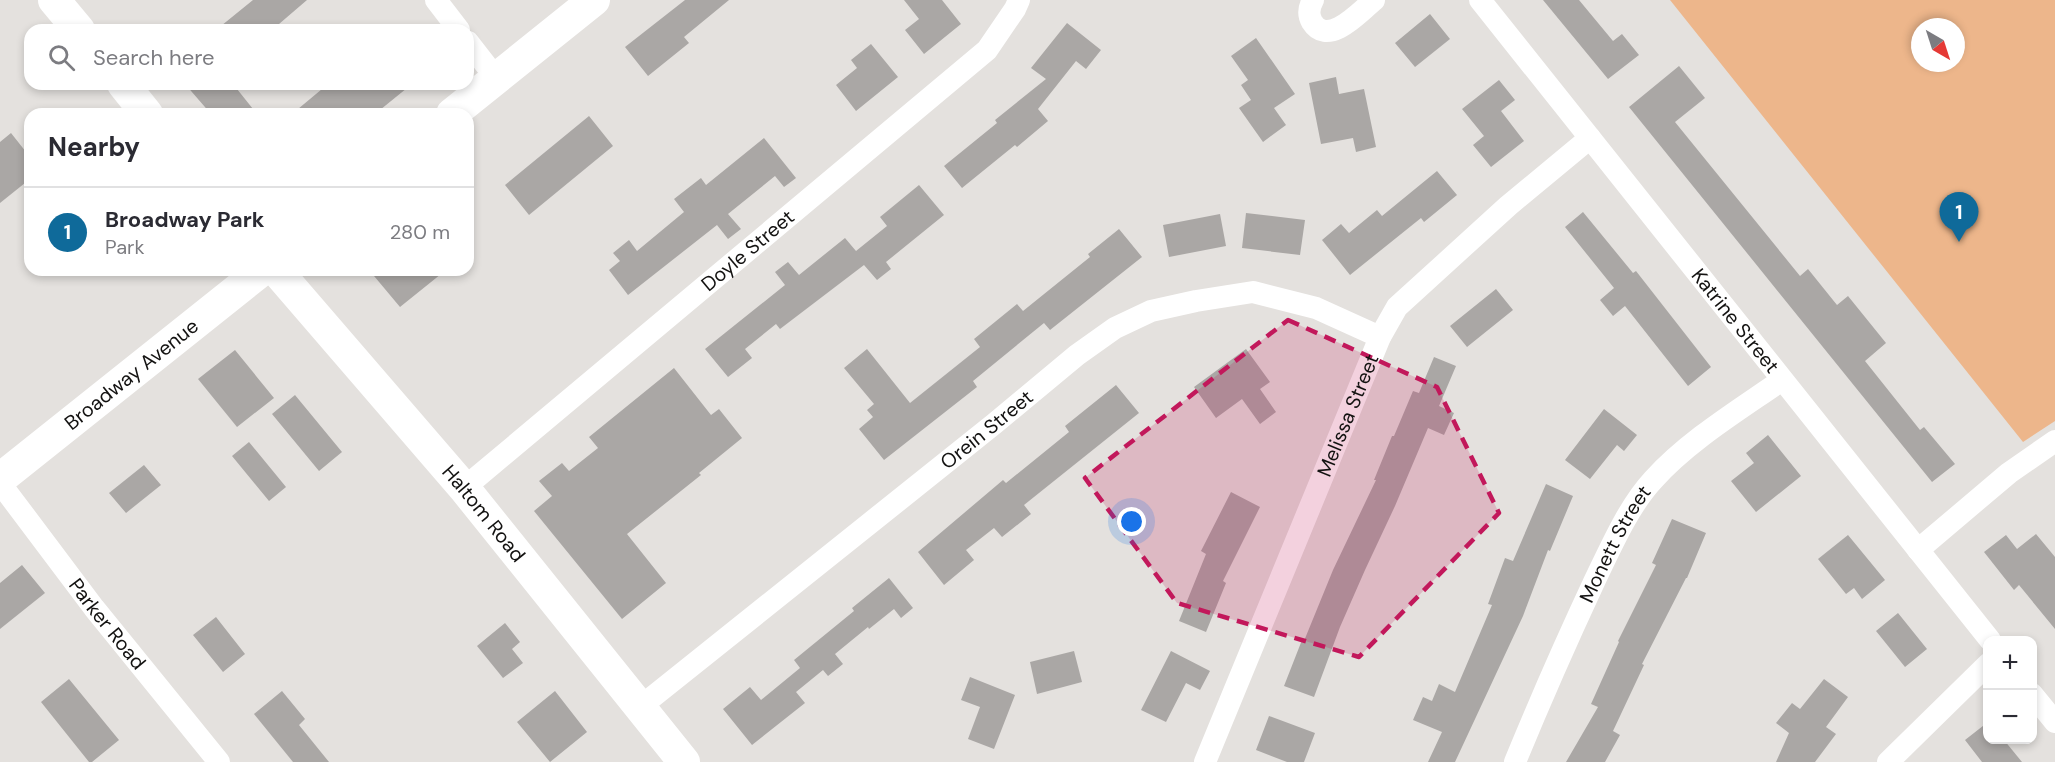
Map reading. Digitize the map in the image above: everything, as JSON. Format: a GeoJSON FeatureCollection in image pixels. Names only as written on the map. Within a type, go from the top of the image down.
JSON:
{"type":"FeatureCollection","features":[{"type":"Feature","properties":{"kind":"main road"},"geometry":{"type":"LineString","coordinates":[[54,0],[74,24]]}},
{"type":"Feature","properties":{"kind":"main road"},"geometry":{"type":"LineString","coordinates":[[459,108],[594,0]]}},
{"type":"Feature","properties":{"kind":"main road"},"geometry":{"type":"LineString","coordinates":[[128,90],[142,108]]}},
{"type":"Feature","properties":{"kind":"main road","name":"Broadway Avenue"},"geometry":{"type":"LineString","coordinates":[[0,481],[255,276]]}},
{"type":"Feature","properties":{"kind":"main road","name":"Haltom Road"},"geometry":{"type":"LineString","coordinates":[[281,276],[464,488],[684,762]]}},
{"type":"Feature","properties":{"kind":"street"},"geometry":{"type":"LineString","coordinates":[[436,0],[454,24]]}},
{"type":"Feature","properties":{"kind":"street","name":"Doyle Street"},"geometry":{"type":"LineString","coordinates":[[464,488],[987,50],[1019,0]]}},
{"type":"Feature","properties":{"kind":"street"},"geometry":{"type":"LineString","coordinates":[[1313,0],[1309,13],[1314,25],[1318,29],[1331,32],[1342,27],[1374,0]]}},
{"type":"Feature","properties":{"kind":"street","name":"Katrine Street"},"geometry":{"type":"LineString","coordinates":[[1480,0],[1987,636]]}},
{"type":"Feature","properties":{"kind":"street"},"geometry":{"type":"LineString","coordinates":[[474,50],[496,78]]}},
{"type":"Feature","properties":{"kind":"street","name":"Melissa Street"},"geometry":{"type":"LineString","coordinates":[[1205,762],[1380,337],[1397,307],[1508,206],[1590,138]]}},
{"type":"Feature","properties":{"kind":"street","name":"Orein Street"},"geometry":{"type":"LineString","coordinates":[[640,707],[1077,355],[1115,328],[1151,311],[1253,292],[1316,308],[1380,337]]}},
{"type":"Feature","properties":{"kind":"street","name":"Monett Street"},"geometry":{"type":"LineString","coordinates":[[1515,762],[1556,662],[1606,558],[1633,508],[1651,481],[1678,455],[1782,380]]}},
{"type":"Feature","properties":{"kind":"street"},"geometry":{"type":"LineString","coordinates":[[1918,550],[2009,473],[2055,441]]}},
{"type":"Feature","properties":{"kind":"street","name":"Parker Road"},"geometry":{"type":"LineString","coordinates":[[0,481],[94,608],[219,762]]}},
{"type":"Feature","properties":{"kind":"street"},"geometry":{"type":"LineString","coordinates":[[1888,762],[1983,669]]}},
{"type":"Feature","properties":{"kind":"street"},"geometry":{"type":"LineString","coordinates":[[2037,700],[2055,722]]}},
{"type":"Feature","properties":{"kind":"highlighted area"},"geometry":{"type":"Polygon","coordinates":[[[1288,320],[1437,387],[1499,513],[1359,657],[1177,603],[1085,478],[1288,320]]]}},
{"type":"Feature","properties":{"kind":"shaded area"},"geometry":{"type":"Polygon","coordinates":[[[1670,0],[2055,0],[2055,421],[2023,442],[1670,0]]]}},
{"type":"Feature","properties":{"kind":"building"},"geometry":{"type":"Polygon","coordinates":[[[253,0],[307,0],[279,24],[223,24],[253,0]]]}},
{"type":"Feature","properties":{"kind":"building"},"geometry":{"type":"Polygon","coordinates":[[[685,0],[729,0],[684,37],[689,43],[648,76],[625,47],[685,0]]]}},
{"type":"Feature","properties":{"kind":"building"},"geometry":{"type":"Polygon","coordinates":[[[904,0],[942,0],[961,24],[924,54],[905,30],[919,19],[904,0]]]}},
{"type":"Feature","properties":{"kind":"building"},"geometry":{"type":"Polygon","coordinates":[[[1543,0],[1579,0],[1613,41],[1622,34],[1639,55],[1608,79],[1543,0]]]}},
{"type":"Feature","properties":{"kind":"building"},"geometry":{"type":"Polygon","coordinates":[[[1430,14],[1450,39],[1415,67],[1395,43],[1430,14]]]}},
{"type":"Feature","properties":{"kind":"building"},"geometry":{"type":"Polygon","coordinates":[[[1067,23],[1101,50],[1086,69],[1076,61],[1038,109],[1048,121],[962,188],[944,166],[997,123],[995,120],[1046,79],[1031,68],[1067,23]]]}},
{"type":"Feature","properties":{"kind":"building"},"geometry":{"type":"Polygon","coordinates":[[[1256,38],[1295,94],[1274,108],[1286,125],[1263,142],[1239,108],[1251,100],[1241,85],[1248,80],[1231,56],[1256,38]]]}},
{"type":"Feature","properties":{"kind":"building"},"geometry":{"type":"Polygon","coordinates":[[[871,44],[898,77],[856,111],[836,85],[857,68],[851,60],[871,44]]]}},
{"type":"Feature","properties":{"kind":"building"},"geometry":{"type":"Polygon","coordinates":[[[1679,66],[1705,98],[1675,122],[1800,276],[1808,269],[1837,305],[1848,296],[1886,343],[1865,361],[1920,430],[1924,427],[1955,464],[1932,482],[1629,107],[1679,66]]]}},
{"type":"Feature","properties":{"kind":"building"},"geometry":{"type":"Polygon","coordinates":[[[1336,77],[1339,94],[1364,89],[1376,147],[1356,152],[1353,138],[1321,144],[1309,83],[1336,77]]]}},
{"type":"Feature","properties":{"kind":"building"},"geometry":{"type":"Polygon","coordinates":[[[1499,80],[1515,100],[1501,111],[1524,141],[1491,167],[1473,145],[1484,136],[1462,109],[1499,80]]]}},
{"type":"Feature","properties":{"kind":"building"},"geometry":{"type":"Polygon","coordinates":[[[190,90],[238,90],[252,108],[206,108],[190,90]]]}},
{"type":"Feature","properties":{"kind":"building"},"geometry":{"type":"Polygon","coordinates":[[[321,90],[405,90],[382,108],[299,108],[321,90]]]}},
{"type":"Feature","properties":{"kind":"building"},"geometry":{"type":"Polygon","coordinates":[[[589,116],[613,146],[529,215],[505,185],[589,116]]]}},
{"type":"Feature","properties":{"kind":"building"},"geometry":{"type":"Polygon","coordinates":[[[11,133],[24,149],[24,184],[0,203],[0,142],[11,133]]]}},
{"type":"Feature","properties":{"kind":"building"},"geometry":{"type":"Polygon","coordinates":[[[764,138],[796,178],[784,187],[775,176],[728,214],[741,229],[728,239],[717,225],[628,295],[609,270],[620,261],[613,253],[629,240],[637,251],[684,212],[674,199],[701,178],[706,185],[764,138]]]}},
{"type":"Feature","properties":{"kind":"building"},"geometry":{"type":"Polygon","coordinates":[[[1437,171],[1457,195],[1424,222],[1421,218],[1350,275],[1322,240],[1341,224],[1349,233],[1377,210],[1382,216],[1437,171]]]}},
{"type":"Feature","properties":{"kind":"building"},"geometry":{"type":"Polygon","coordinates":[[[919,185],[944,215],[886,262],[891,269],[877,280],[864,265],[780,329],[776,324],[745,349],[752,358],[728,377],[705,349],[785,285],[775,272],[788,262],[799,275],[845,238],[856,251],[887,226],[880,217],[919,185]]]}},
{"type":"Feature","properties":{"kind":"building"},"geometry":{"type":"Polygon","coordinates":[[[1583,212],[1633,273],[1636,271],[1711,367],[1688,386],[1625,306],[1613,316],[1600,300],[1614,288],[1565,227],[1583,212]]]}},
{"type":"Feature","properties":{"kind":"building"},"geometry":{"type":"Polygon","coordinates":[[[1246,213],[1305,220],[1300,255],[1242,248],[1246,213]]]}},
{"type":"Feature","properties":{"kind":"building"},"geometry":{"type":"Polygon","coordinates":[[[1220,214],[1226,246],[1169,257],[1163,225],[1220,214]]]}},
{"type":"Feature","properties":{"kind":"building"},"geometry":{"type":"Polygon","coordinates":[[[1119,229],[1142,257],[1050,330],[1044,323],[973,381],[977,387],[884,460],[859,429],[873,417],[867,410],[874,404],[844,368],[867,349],[910,403],[980,347],[974,339],[1017,304],[1023,311],[1090,257],[1088,254],[1119,229]]]}},
{"type":"Feature","properties":{"kind":"building"},"geometry":{"type":"Polygon","coordinates":[[[374,276],[439,276],[400,307],[374,276]]]}},
{"type":"Feature","properties":{"kind":"building"},"geometry":{"type":"Polygon","coordinates":[[[1496,289],[1513,310],[1467,347],[1450,326],[1496,289]]]}},
{"type":"Feature","properties":{"kind":"building"},"geometry":{"type":"Polygon","coordinates":[[[1246,349],[1270,382],[1260,389],[1276,412],[1260,424],[1242,399],[1216,418],[1194,387],[1246,349]]]}},
{"type":"Feature","properties":{"kind":"building"},"geometry":{"type":"Polygon","coordinates":[[[235,350],[274,398],[237,427],[198,379],[235,350]]]}},
{"type":"Feature","properties":{"kind":"building"},"geometry":{"type":"Polygon","coordinates":[[[1434,357],[1456,366],[1439,406],[1454,413],[1444,435],[1428,428],[1340,627],[1314,697],[1284,686],[1333,570],[1376,480],[1374,480],[1392,436],[1394,436],[1413,391],[1419,393],[1434,357]]]}},
{"type":"Feature","properties":{"kind":"building"},"geometry":{"type":"Polygon","coordinates":[[[674,368],[711,415],[719,409],[742,438],[699,473],[701,475],[627,534],[666,583],[622,619],[534,511],[552,496],[539,481],[562,463],[569,471],[598,448],[589,437],[674,368]]]}},
{"type":"Feature","properties":{"kind":"building"},"geometry":{"type":"Polygon","coordinates":[[[1116,385],[1139,413],[1024,505],[1031,514],[1002,537],[994,528],[966,550],[974,560],[944,585],[918,552],[1003,480],[1006,483],[1069,432],[1065,426],[1116,385]]]}},
{"type":"Feature","properties":{"kind":"building"},"geometry":{"type":"Polygon","coordinates":[[[295,395],[342,452],[319,471],[272,414],[295,395]]]}},
{"type":"Feature","properties":{"kind":"building"},"geometry":{"type":"Polygon","coordinates":[[[1604,409],[1637,435],[1624,451],[1617,445],[1590,479],[1565,460],[1604,409]]]}},
{"type":"Feature","properties":{"kind":"building"},"geometry":{"type":"Polygon","coordinates":[[[1768,435],[1801,476],[1756,512],[1731,481],[1754,463],[1746,453],[1768,435]]]}},
{"type":"Feature","properties":{"kind":"building"},"geometry":{"type":"Polygon","coordinates":[[[249,442],[286,487],[269,501],[232,456],[249,442]]]}},
{"type":"Feature","properties":{"kind":"building"},"geometry":{"type":"Polygon","coordinates":[[[144,465],[161,485],[126,513],[109,493],[144,465]]]}},
{"type":"Feature","properties":{"kind":"building"},"geometry":{"type":"Polygon","coordinates":[[[1546,484],[1573,496],[1550,551],[1548,550],[1523,616],[1455,762],[1428,762],[1442,732],[1413,720],[1423,697],[1432,701],[1439,684],[1455,692],[1492,605],[1488,604],[1505,558],[1513,561],[1546,484]]]}},
{"type":"Feature","properties":{"kind":"building"},"geometry":{"type":"Polygon","coordinates":[[[1231,492],[1260,507],[1223,581],[1226,583],[1206,632],[1179,621],[1206,554],[1201,551],[1231,492]]]}},
{"type":"Feature","properties":{"kind":"building"},"geometry":{"type":"Polygon","coordinates":[[[1672,519],[1706,533],[1687,578],[1642,664],[1644,665],[1613,731],[1620,735],[1605,762],[1566,762],[1598,707],[1591,704],[1618,641],[1656,565],[1652,563],[1672,519]]]}},
{"type":"Feature","properties":{"kind":"building"},"geometry":{"type":"Polygon","coordinates":[[[2036,534],[2055,557],[2055,629],[2019,585],[2014,590],[1984,552],[2006,535],[2017,549],[2036,534]]]}},
{"type":"Feature","properties":{"kind":"building"},"geometry":{"type":"Polygon","coordinates":[[[1848,535],[1885,580],[1862,599],[1854,588],[1846,594],[1818,559],[1848,535]]]}},
{"type":"Feature","properties":{"kind":"building"},"geometry":{"type":"Polygon","coordinates":[[[22,565],[45,593],[0,629],[0,583],[22,565]]]}},
{"type":"Feature","properties":{"kind":"building"},"geometry":{"type":"Polygon","coordinates":[[[889,578],[913,608],[901,618],[894,609],[835,654],[843,664],[828,676],[823,670],[796,692],[805,703],[752,745],[723,709],[750,687],[761,700],[800,668],[794,660],[854,611],[852,608],[889,578]]]}},
{"type":"Feature","properties":{"kind":"building"},"geometry":{"type":"Polygon","coordinates":[[[1898,613],[1927,649],[1905,667],[1876,631],[1898,613]]]}},
{"type":"Feature","properties":{"kind":"building"},"geometry":{"type":"Polygon","coordinates":[[[216,617],[245,654],[223,672],[193,635],[216,617]]]}},
{"type":"Feature","properties":{"kind":"building"},"geometry":{"type":"Polygon","coordinates":[[[505,623],[520,642],[512,649],[523,663],[503,678],[477,646],[505,623]]]}},
{"type":"Feature","properties":{"kind":"building"},"geometry":{"type":"Polygon","coordinates":[[[1074,651],[1082,682],[1037,694],[1030,662],[1074,651]]]}},
{"type":"Feature","properties":{"kind":"building"},"geometry":{"type":"Polygon","coordinates":[[[1171,651],[1210,671],[1200,690],[1186,683],[1166,722],[1141,710],[1171,651]]]}},
{"type":"Feature","properties":{"kind":"building"},"geometry":{"type":"Polygon","coordinates":[[[970,677],[1015,695],[994,749],[968,739],[980,707],[961,700],[970,677]]]}},
{"type":"Feature","properties":{"kind":"building"},"geometry":{"type":"Polygon","coordinates":[[[69,679],[119,740],[92,762],[89,762],[41,702],[69,679]]]}},
{"type":"Feature","properties":{"kind":"building"},"geometry":{"type":"Polygon","coordinates":[[[1824,679],[1848,697],[1826,727],[1836,734],[1815,762],[1776,762],[1789,733],[1776,723],[1792,703],[1800,709],[1824,679]]]}},
{"type":"Feature","properties":{"kind":"building"},"geometry":{"type":"Polygon","coordinates":[[[282,691],[305,719],[299,725],[329,762],[293,762],[254,714],[282,691]]]}},
{"type":"Feature","properties":{"kind":"building"},"geometry":{"type":"Polygon","coordinates":[[[555,691],[587,732],[550,762],[517,722],[555,691]]]}},
{"type":"Feature","properties":{"kind":"building"},"geometry":{"type":"Polygon","coordinates":[[[1269,716],[1315,733],[1304,762],[1287,762],[1256,750],[1269,716]]]}},
{"type":"Feature","properties":{"kind":"building"},"geometry":{"type":"Polygon","coordinates":[[[1983,726],[1983,744],[2007,744],[2022,762],[1982,762],[1965,740],[1983,726]]]}},
{"type":"Feature","properties":{"kind":"place","name":"Broadway Park"},"geometry":{"type":"Point","coordinates":[1959,242]}}]}
